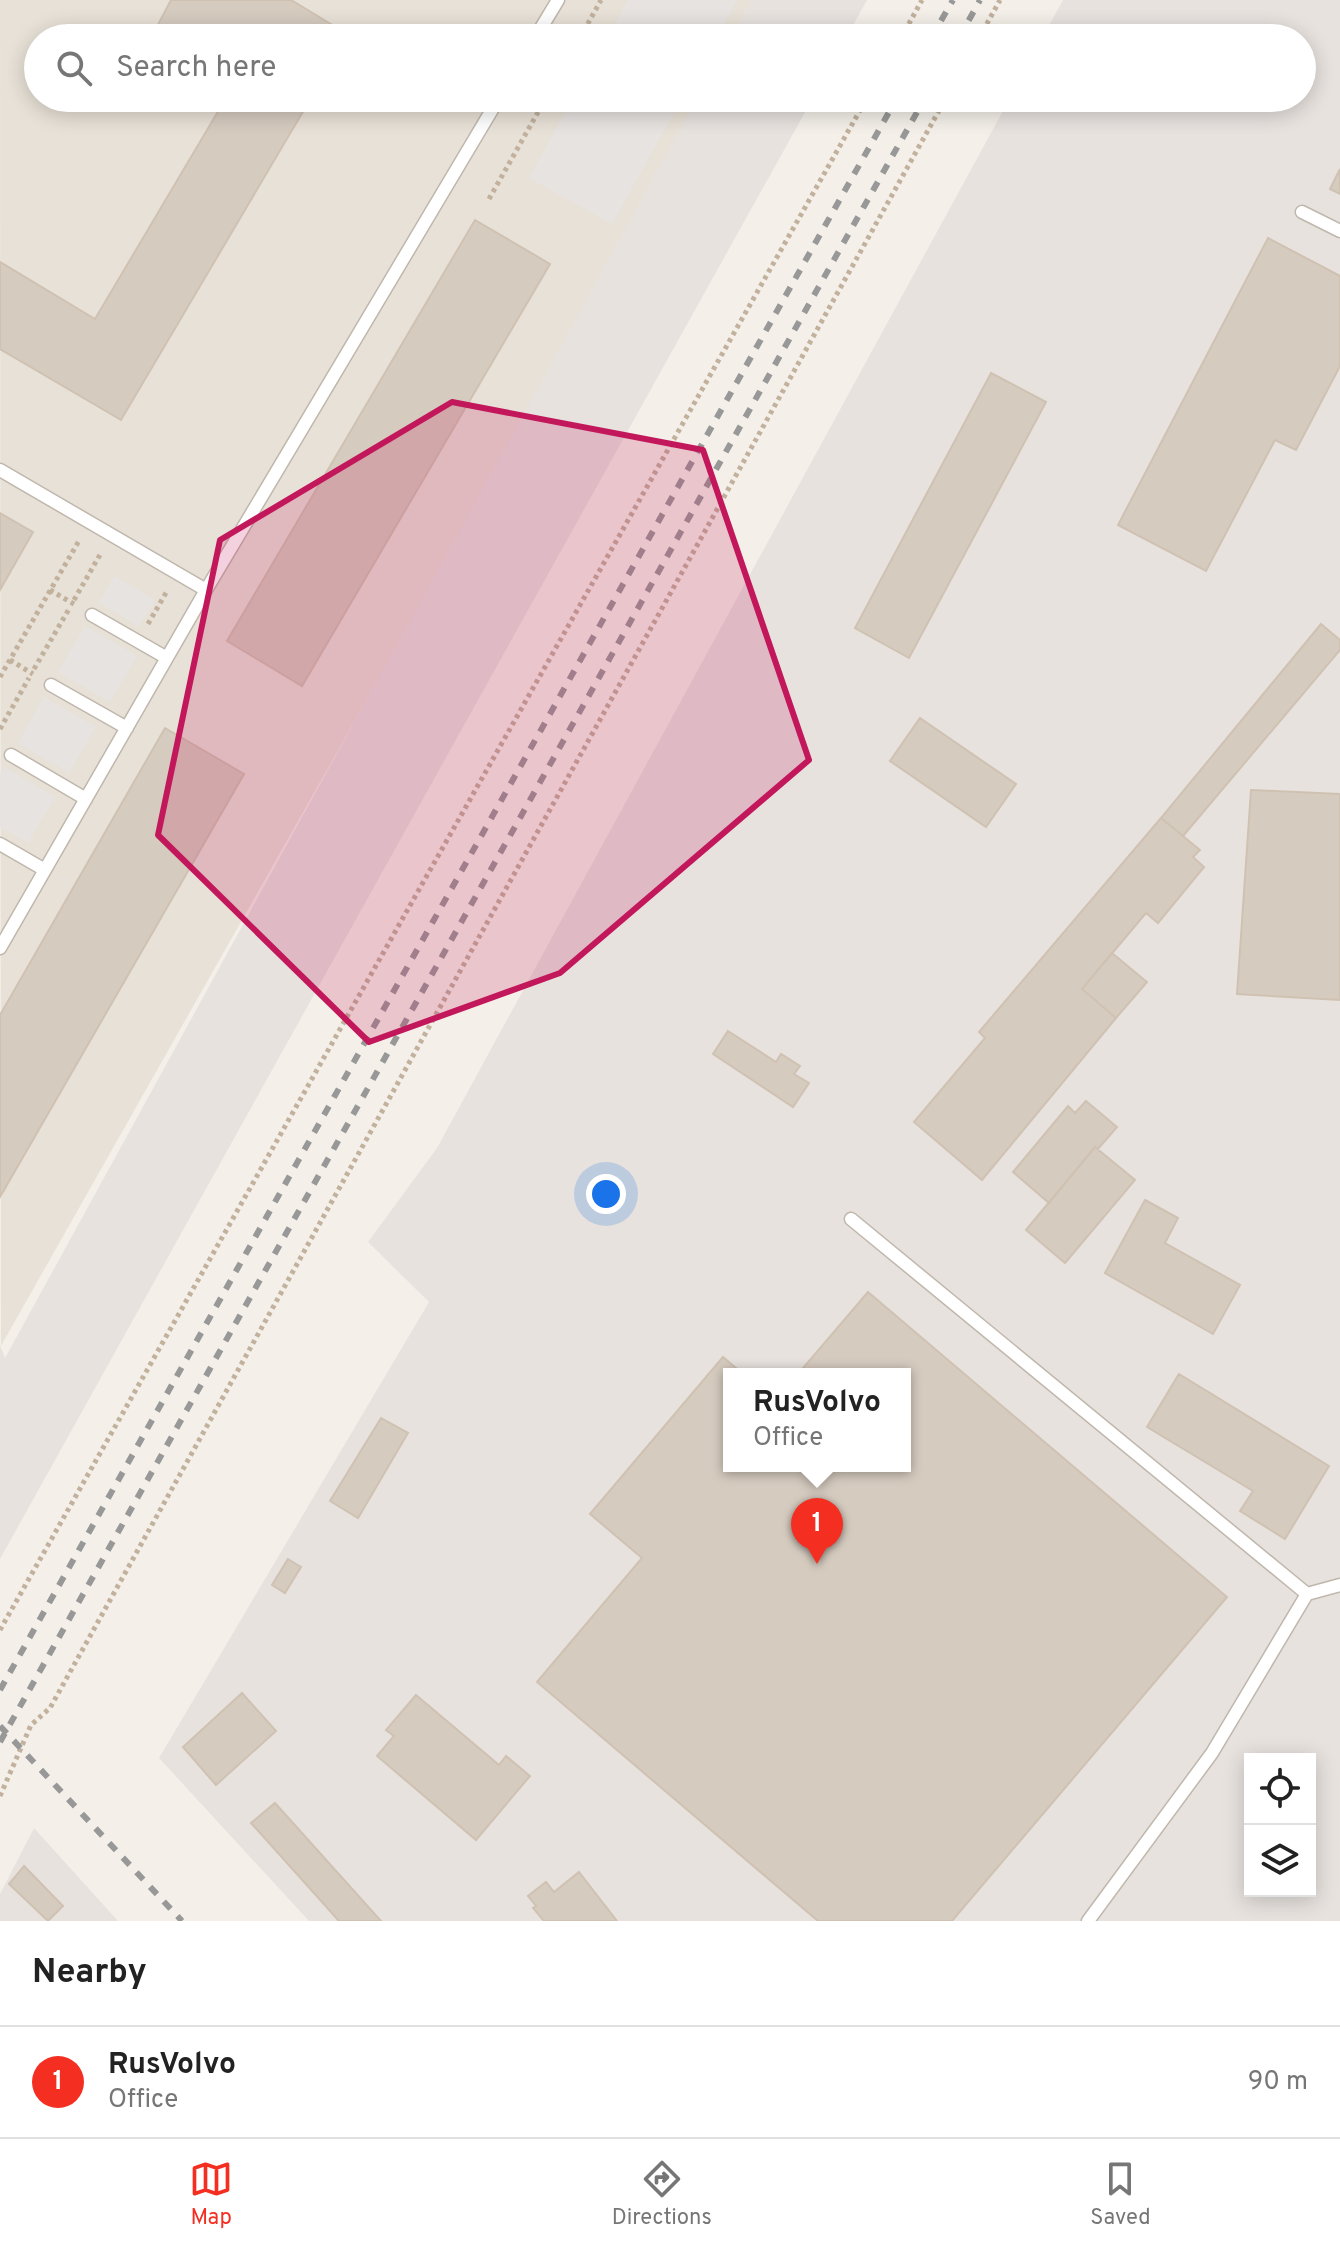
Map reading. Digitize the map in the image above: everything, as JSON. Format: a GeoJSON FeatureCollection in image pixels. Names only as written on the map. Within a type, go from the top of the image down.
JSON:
{"type":"FeatureCollection","features":[{"type":"Feature","properties":{"kind":"lane"},"geometry":{"type":"LineString","coordinates":[[543,24],[558,0]]}},
{"type":"Feature","properties":{"kind":"lane"},"geometry":{"type":"LineString","coordinates":[[0,948],[206,590],[491,112]]}},
{"type":"Feature","properties":{"kind":"lane"},"geometry":{"type":"LineString","coordinates":[[1302,212],[1340,231]]}},
{"type":"Feature","properties":{"kind":"lane"},"geometry":{"type":"LineString","coordinates":[[0,470],[206,590]]}},
{"type":"Feature","properties":{"kind":"lane"},"geometry":{"type":"LineString","coordinates":[[92,615],[167,658]]}},
{"type":"Feature","properties":{"kind":"lane"},"geometry":{"type":"LineString","coordinates":[[51,685],[127,728]]}},
{"type":"Feature","properties":{"kind":"lane"},"geometry":{"type":"LineString","coordinates":[[11,755],[86,799]]}},
{"type":"Feature","properties":{"kind":"lane"},"geometry":{"type":"LineString","coordinates":[[0,844],[45,870]]}},
{"type":"Feature","properties":{"kind":"lane"},"geometry":{"type":"LineString","coordinates":[[851,1219],[1307,1594]]}},
{"type":"Feature","properties":{"kind":"lane"},"geometry":{"type":"LineString","coordinates":[[1088,1921],[1212,1753],[1307,1594],[1340,1585]]}},
{"type":"Feature","properties":{"kind":"path"},"geometry":{"type":"LineString","coordinates":[[588,24],[601,0]]}},
{"type":"Feature","properties":{"kind":"path"},"geometry":{"type":"LineString","coordinates":[[909,24],[922,0]]}},
{"type":"Feature","properties":{"kind":"path"},"geometry":{"type":"LineString","coordinates":[[987,24],[1000,0]]}},
{"type":"Feature","properties":{"kind":"path"},"geometry":{"type":"LineString","coordinates":[[489,199],[538,112]]}},
{"type":"Feature","properties":{"kind":"path"},"geometry":{"type":"LineString","coordinates":[[0,1630],[859,112]]}},
{"type":"Feature","properties":{"kind":"path"},"geometry":{"type":"LineString","coordinates":[[0,1796],[31,1725],[50,1708],[58,1694],[938,112]]}},
{"type":"Feature","properties":{"kind":"path"},"geometry":{"type":"LineString","coordinates":[[0,677],[89,522]]}},
{"type":"Feature","properties":{"kind":"path"},"geometry":{"type":"LineString","coordinates":[[0,729],[112,535]]}},
{"type":"Feature","properties":{"kind":"path"},"geometry":{"type":"LineString","coordinates":[[167,591],[147,626],[176,643]]}},
{"type":"Feature","properties":{"kind":"highlighted area"},"geometry":{"type":"Polygon","coordinates":[[[452,402],[703,450],[809,760],[560,973],[369,1042],[158,835],[220,540],[452,402]]]}},
{"type":"Feature","properties":{"kind":"shaded area"},"geometry":{"type":"Polygon","coordinates":[[[0,0],[763,0],[749,24],[24,24],[24,112],[699,112],[1,1346],[0,0]]]}},
{"type":"Feature","properties":{"kind":"shaded area"},"geometry":{"type":"Polygon","coordinates":[[[628,0],[737,0],[724,24],[615,24],[628,0]]]}},
{"type":"Feature","properties":{"kind":"shaded area"},"geometry":{"type":"Polygon","coordinates":[[[751,0],[867,0],[854,24],[738,24],[751,0]]]}},
{"type":"Feature","properties":{"kind":"shaded area"},"geometry":{"type":"Polygon","coordinates":[[[1063,0],[1340,0],[1340,1921],[309,1921],[159,1758],[429,1302],[368,1242],[437,1148],[1002,112],[1316,112],[1316,24],[1050,24],[1063,0]]]}},
{"type":"Feature","properties":{"kind":"shaded area"},"geometry":{"type":"Polygon","coordinates":[[[565,112],[674,112],[612,224],[529,178],[565,112]]]}},
{"type":"Feature","properties":{"kind":"shaded area"},"geometry":{"type":"Polygon","coordinates":[[[689,112],[805,112],[0,1559],[0,1345],[5,1358],[689,112]]]}},
{"type":"Feature","properties":{"kind":"shaded area"},"geometry":{"type":"Polygon","coordinates":[[[114,576],[155,600],[139,626],[99,603],[114,576]]]}},
{"type":"Feature","properties":{"kind":"shaded area"},"geometry":{"type":"Polygon","coordinates":[[[85,626],[137,656],[110,702],[58,672],[85,626]]]}},
{"type":"Feature","properties":{"kind":"shaded area"},"geometry":{"type":"Polygon","coordinates":[[[44,697],[96,727],[69,773],[18,743],[44,697]]]}},
{"type":"Feature","properties":{"kind":"shaded area"},"geometry":{"type":"Polygon","coordinates":[[[4,767],[55,797],[28,843],[0,827],[0,774],[4,767]]]}},
{"type":"Feature","properties":{"kind":"shaded area"},"geometry":{"type":"Polygon","coordinates":[[[34,1828],[118,1921],[0,1921],[0,1894],[34,1828]]]}},
{"type":"Feature","properties":{"kind":"building"},"geometry":{"type":"Polygon","coordinates":[[[171,0],[291,0],[331,24],[158,24],[171,0]]]}},
{"type":"Feature","properties":{"kind":"building"},"geometry":{"type":"Polygon","coordinates":[[[218,112],[303,112],[121,420],[0,349],[0,262],[95,319],[218,112]]]}},
{"type":"Feature","properties":{"kind":"building"},"geometry":{"type":"Polygon","coordinates":[[[1340,169],[1340,194],[1330,189],[1340,169]]]}},
{"type":"Feature","properties":{"kind":"building"},"geometry":{"type":"Polygon","coordinates":[[[475,220],[550,264],[302,686],[227,641],[475,220]]]}},
{"type":"Feature","properties":{"kind":"building"},"geometry":{"type":"Polygon","coordinates":[[[1268,238],[1340,276],[1340,366],[1296,450],[1275,440],[1206,571],[1118,525],[1268,238]]]}},
{"type":"Feature","properties":{"kind":"building"},"geometry":{"type":"Polygon","coordinates":[[[991,373],[1046,402],[909,658],[855,628],[991,373]]]}},
{"type":"Feature","properties":{"kind":"building"},"geometry":{"type":"Polygon","coordinates":[[[0,513],[33,532],[0,590],[0,513]]]}},
{"type":"Feature","properties":{"kind":"building"},"geometry":{"type":"Polygon","coordinates":[[[1321,624],[1340,640],[1340,650],[1183,836],[1161,818],[1321,624]]]}},
{"type":"Feature","properties":{"kind":"building"},"geometry":{"type":"Polygon","coordinates":[[[920,718],[1016,784],[986,827],[890,761],[920,718]]]}},
{"type":"Feature","properties":{"kind":"building"},"geometry":{"type":"Polygon","coordinates":[[[165,728],[244,774],[0,1197],[0,1015],[165,728]]]}},
{"type":"Feature","properties":{"kind":"building"},"geometry":{"type":"Polygon","coordinates":[[[1251,790],[1340,794],[1340,1000],[1237,994],[1251,790]]]}},
{"type":"Feature","properties":{"kind":"building"},"geometry":{"type":"Polygon","coordinates":[[[1161,818],[1200,850],[1193,857],[1204,867],[1158,923],[1146,913],[1082,989],[1116,1018],[982,1180],[914,1122],[985,1038],[979,1032],[1161,818]]]}},
{"type":"Feature","properties":{"kind":"building"},"geometry":{"type":"Polygon","coordinates":[[[1112,953],[1147,982],[1116,1018],[1082,989],[1112,953]]]}},
{"type":"Feature","properties":{"kind":"building"},"geometry":{"type":"Polygon","coordinates":[[[728,1031],[776,1062],[781,1054],[800,1066],[794,1074],[809,1083],[793,1107],[713,1054],[728,1031]]]}},
{"type":"Feature","properties":{"kind":"building"},"geometry":{"type":"Polygon","coordinates":[[[1086,1101],[1117,1127],[1098,1149],[1095,1147],[1049,1203],[1013,1172],[1068,1106],[1075,1113],[1086,1101]]]}},
{"type":"Feature","properties":{"kind":"building"},"geometry":{"type":"Polygon","coordinates":[[[1095,1147],[1135,1180],[1065,1263],[1026,1230],[1095,1147]]]}},
{"type":"Feature","properties":{"kind":"building"},"geometry":{"type":"Polygon","coordinates":[[[1145,1200],[1178,1218],[1165,1243],[1240,1285],[1213,1334],[1105,1273],[1145,1200]]]}},
{"type":"Feature","properties":{"kind":"building"},"geometry":{"type":"Polygon","coordinates":[[[868,1292],[1227,1597],[952,1921],[818,1921],[537,1682],[642,1558],[590,1514],[723,1357],[736,1368],[723,1368],[723,1472],[911,1472],[911,1368],[803,1368],[868,1292]]]}},
{"type":"Feature","properties":{"kind":"building"},"geometry":{"type":"Polygon","coordinates":[[[1179,1374],[1329,1466],[1285,1539],[1240,1511],[1253,1491],[1147,1427],[1179,1374]]]}},
{"type":"Feature","properties":{"kind":"building"},"geometry":{"type":"Polygon","coordinates":[[[381,1418],[408,1433],[358,1518],[330,1501],[381,1418]]]}},
{"type":"Feature","properties":{"kind":"building"},"geometry":{"type":"Polygon","coordinates":[[[288,1559],[301,1567],[285,1593],[272,1585],[288,1559]]]}},
{"type":"Feature","properties":{"kind":"building"},"geometry":{"type":"Polygon","coordinates":[[[242,1693],[276,1731],[216,1785],[183,1747],[242,1693]]]}},
{"type":"Feature","properties":{"kind":"building"},"geometry":{"type":"Polygon","coordinates":[[[416,1695],[499,1765],[506,1756],[530,1776],[476,1840],[377,1756],[394,1736],[386,1730],[416,1695]]]}},
{"type":"Feature","properties":{"kind":"building"},"geometry":{"type":"Polygon","coordinates":[[[275,1803],[381,1921],[339,1921],[251,1823],[275,1803]]]}},
{"type":"Feature","properties":{"kind":"building"},"geometry":{"type":"Polygon","coordinates":[[[24,1866],[63,1906],[48,1921],[9,1884],[24,1866]]]}},
{"type":"Feature","properties":{"kind":"building"},"geometry":{"type":"Polygon","coordinates":[[[579,1872],[617,1921],[544,1921],[533,1908],[536,1906],[528,1896],[546,1882],[554,1892],[579,1872]]]}},
{"type":"Feature","properties":{"kind":"railway"},"geometry":{"type":"LineString","coordinates":[[939,24],[953,0]]}},
{"type":"Feature","properties":{"kind":"railway"},"geometry":{"type":"LineString","coordinates":[[967,24],[980,0]]}},
{"type":"Feature","properties":{"kind":"railway"},"geometry":{"type":"LineString","coordinates":[[0,1690],[889,112]]}},
{"type":"Feature","properties":{"kind":"railway"},"geometry":{"type":"LineString","coordinates":[[0,1742],[917,112]]}},
{"type":"Feature","properties":{"kind":"railway"},"geometry":{"type":"LineString","coordinates":[[0,1726],[182,1921]]}},
{"type":"Feature","properties":{"kind":"place","name":"RusVolvo"},"geometry":{"type":"Point","coordinates":[817,1564]}}]}
